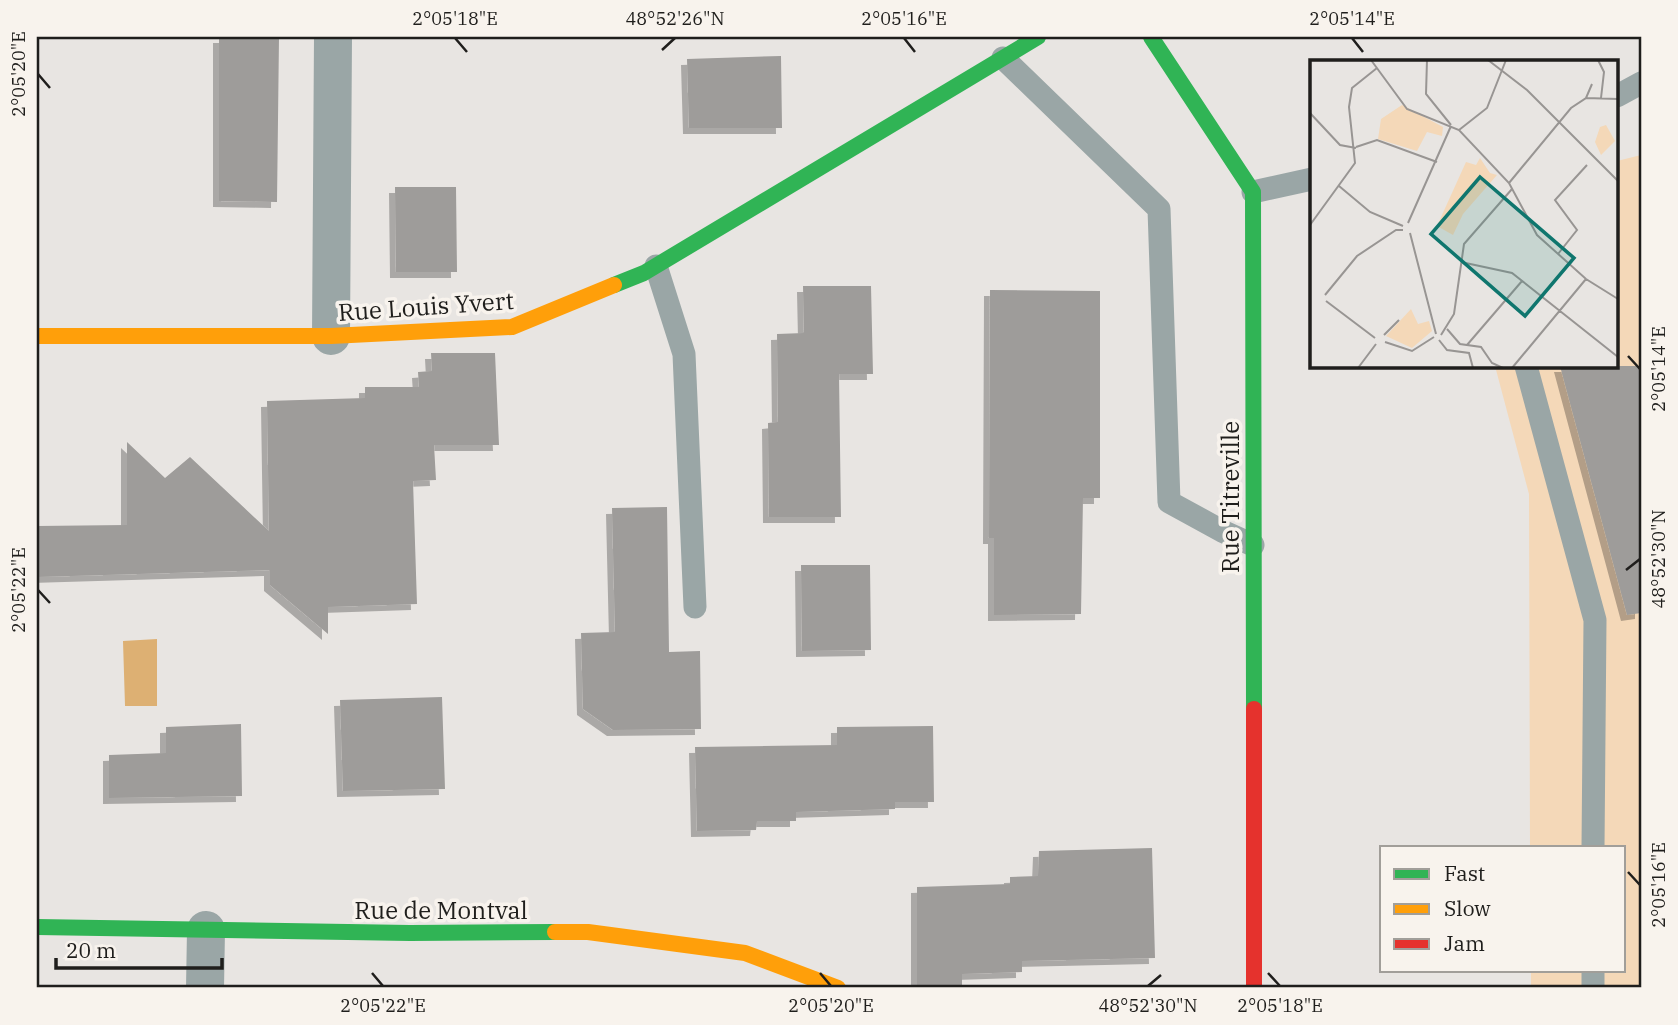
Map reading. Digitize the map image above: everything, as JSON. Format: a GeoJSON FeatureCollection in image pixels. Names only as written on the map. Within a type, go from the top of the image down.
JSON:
{"type":"FeatureCollection","features":[{"type":"Feature","properties":{"kind":"street"},"geometry":{"type":"LineString","coordinates":[[331,336],[333,37]]}},
{"type":"Feature","properties":{"kind":"street","name":"Rue Louis Yvert"},"geometry":{"type":"LineString","coordinates":[[37,336],[331,336],[512,327],[656,266],[1038,37]]}},
{"type":"Feature","properties":{"kind":"street"},"geometry":{"type":"LineString","coordinates":[[1151,37],[1253,192]]}},
{"type":"Feature","properties":{"kind":"street","name":"Rue Titreville"},"geometry":{"type":"LineString","coordinates":[[1253,192],[1254,988]]}},
{"type":"Feature","properties":{"kind":"street","name":"Rue de Montval"},"geometry":{"type":"LineString","coordinates":[[37,928],[410,933],[588,932],[745,953],[838,988]]}},
{"type":"Feature","properties":{"kind":"street"},"geometry":{"type":"LineString","coordinates":[[205,988],[206,930]]}},
{"type":"Feature","properties":{"kind":"lane"},"geometry":{"type":"LineString","coordinates":[[1003,58],[1159,209],[1169,502],[1253,545]]}},
{"type":"Feature","properties":{"kind":"lane"},"geometry":{"type":"LineString","coordinates":[[1618,95],[1641,83]]}},
{"type":"Feature","properties":{"kind":"lane"},"geometry":{"type":"LineString","coordinates":[[1253,192],[1310,179]]}},
{"type":"Feature","properties":{"kind":"lane"},"geometry":{"type":"LineString","coordinates":[[656,266],[684,355],[695,607]]}},
{"type":"Feature","properties":{"kind":"lane"},"geometry":{"type":"LineString","coordinates":[[1527,368],[1595,620],[1594,846]]}},
{"type":"Feature","properties":{"kind":"shaded area"},"geometry":{"type":"Polygon","coordinates":[[[1641,155],[1641,988],[1531,988],[1531,972],[1626,972],[1626,846],[1530,846],[1529,494],[1496,368],[1618,368],[1618,161],[1641,155]]]}},
{"type":"Feature","properties":{"kind":"shaded area"},"geometry":{"type":"Polygon","coordinates":[[[157,639],[157,706],[125,706],[123,641],[157,639]]]}},
{"type":"Feature","properties":{"kind":"building"},"geometry":{"type":"Polygon","coordinates":[[[219,37],[279,37],[277,202],[219,201],[219,37]]]}},
{"type":"Feature","properties":{"kind":"building"},"geometry":{"type":"Polygon","coordinates":[[[781,56],[782,128],[689,128],[687,59],[781,56]]]}},
{"type":"Feature","properties":{"kind":"building"},"geometry":{"type":"Polygon","coordinates":[[[395,187],[456,187],[457,272],[396,272],[395,187]]]}},
{"type":"Feature","properties":{"kind":"building"},"geometry":{"type":"Polygon","coordinates":[[[803,286],[871,286],[873,374],[839,374],[841,517],[769,517],[768,423],[778,422],[777,334],[804,333],[803,286]]]}},
{"type":"Feature","properties":{"kind":"building"},"geometry":{"type":"Polygon","coordinates":[[[990,290],[1100,291],[1100,498],[1083,498],[1081,614],[994,615],[994,538],[989,538],[990,290]]]}},
{"type":"Feature","properties":{"kind":"building"},"geometry":{"type":"Polygon","coordinates":[[[431,353],[495,353],[499,445],[434,445],[436,480],[413,481],[417,604],[328,607],[328,634],[270,585],[270,570],[37,577],[37,526],[127,525],[127,442],[165,478],[190,457],[269,531],[267,401],[365,398],[365,387],[419,387],[418,372],[432,371],[431,353]]]}},
{"type":"Feature","properties":{"kind":"building"},"geometry":{"type":"Polygon","coordinates":[[[1641,366],[1641,613],[1627,615],[1561,368],[1641,366]]]}},
{"type":"Feature","properties":{"kind":"building"},"geometry":{"type":"Polygon","coordinates":[[[667,507],[669,652],[700,651],[701,729],[613,730],[583,709],[581,633],[615,632],[612,508],[667,507]]]}},
{"type":"Feature","properties":{"kind":"building"},"geometry":{"type":"Polygon","coordinates":[[[801,565],[870,565],[871,650],[802,651],[801,565]]]}},
{"type":"Feature","properties":{"kind":"building"},"geometry":{"type":"Polygon","coordinates":[[[442,697],[445,789],[343,791],[340,700],[442,697]]]}},
{"type":"Feature","properties":{"kind":"building"},"geometry":{"type":"Polygon","coordinates":[[[241,724],[242,796],[109,798],[109,755],[166,753],[166,727],[241,724]]]}},
{"type":"Feature","properties":{"kind":"building"},"geometry":{"type":"Polygon","coordinates":[[[933,726],[934,802],[895,802],[895,809],[796,812],[796,821],[757,821],[756,830],[697,831],[695,747],[837,745],[837,727],[933,726]]]}},
{"type":"Feature","properties":{"kind":"building"},"geometry":{"type":"Polygon","coordinates":[[[1152,848],[1155,958],[1022,961],[1022,972],[962,974],[962,988],[917,988],[917,887],[1010,884],[1010,877],[1038,876],[1039,851],[1152,848]]]}},
{"type":"Feature","properties":{"kind":"traffic: fast"},"geometry":{"type":"LineString","coordinates":[[614,285],[644,273],[1038,37]]}},
{"type":"Feature","properties":{"kind":"traffic: fast"},"geometry":{"type":"LineString","coordinates":[[1151,37],[1253,192],[1254,709]]}},
{"type":"Feature","properties":{"kind":"traffic: fast"},"geometry":{"type":"LineString","coordinates":[[37,927],[410,933],[555,932]]}},
{"type":"Feature","properties":{"kind":"traffic: slow"},"geometry":{"type":"LineString","coordinates":[[37,336],[331,336],[512,327],[614,285]]}},
{"type":"Feature","properties":{"kind":"traffic: slow"},"geometry":{"type":"LineString","coordinates":[[555,932],[588,932],[745,953],[838,988]]}},
{"type":"Feature","properties":{"kind":"traffic: jam"},"geometry":{"type":"LineString","coordinates":[[1254,709],[1254,988]]}}]}
